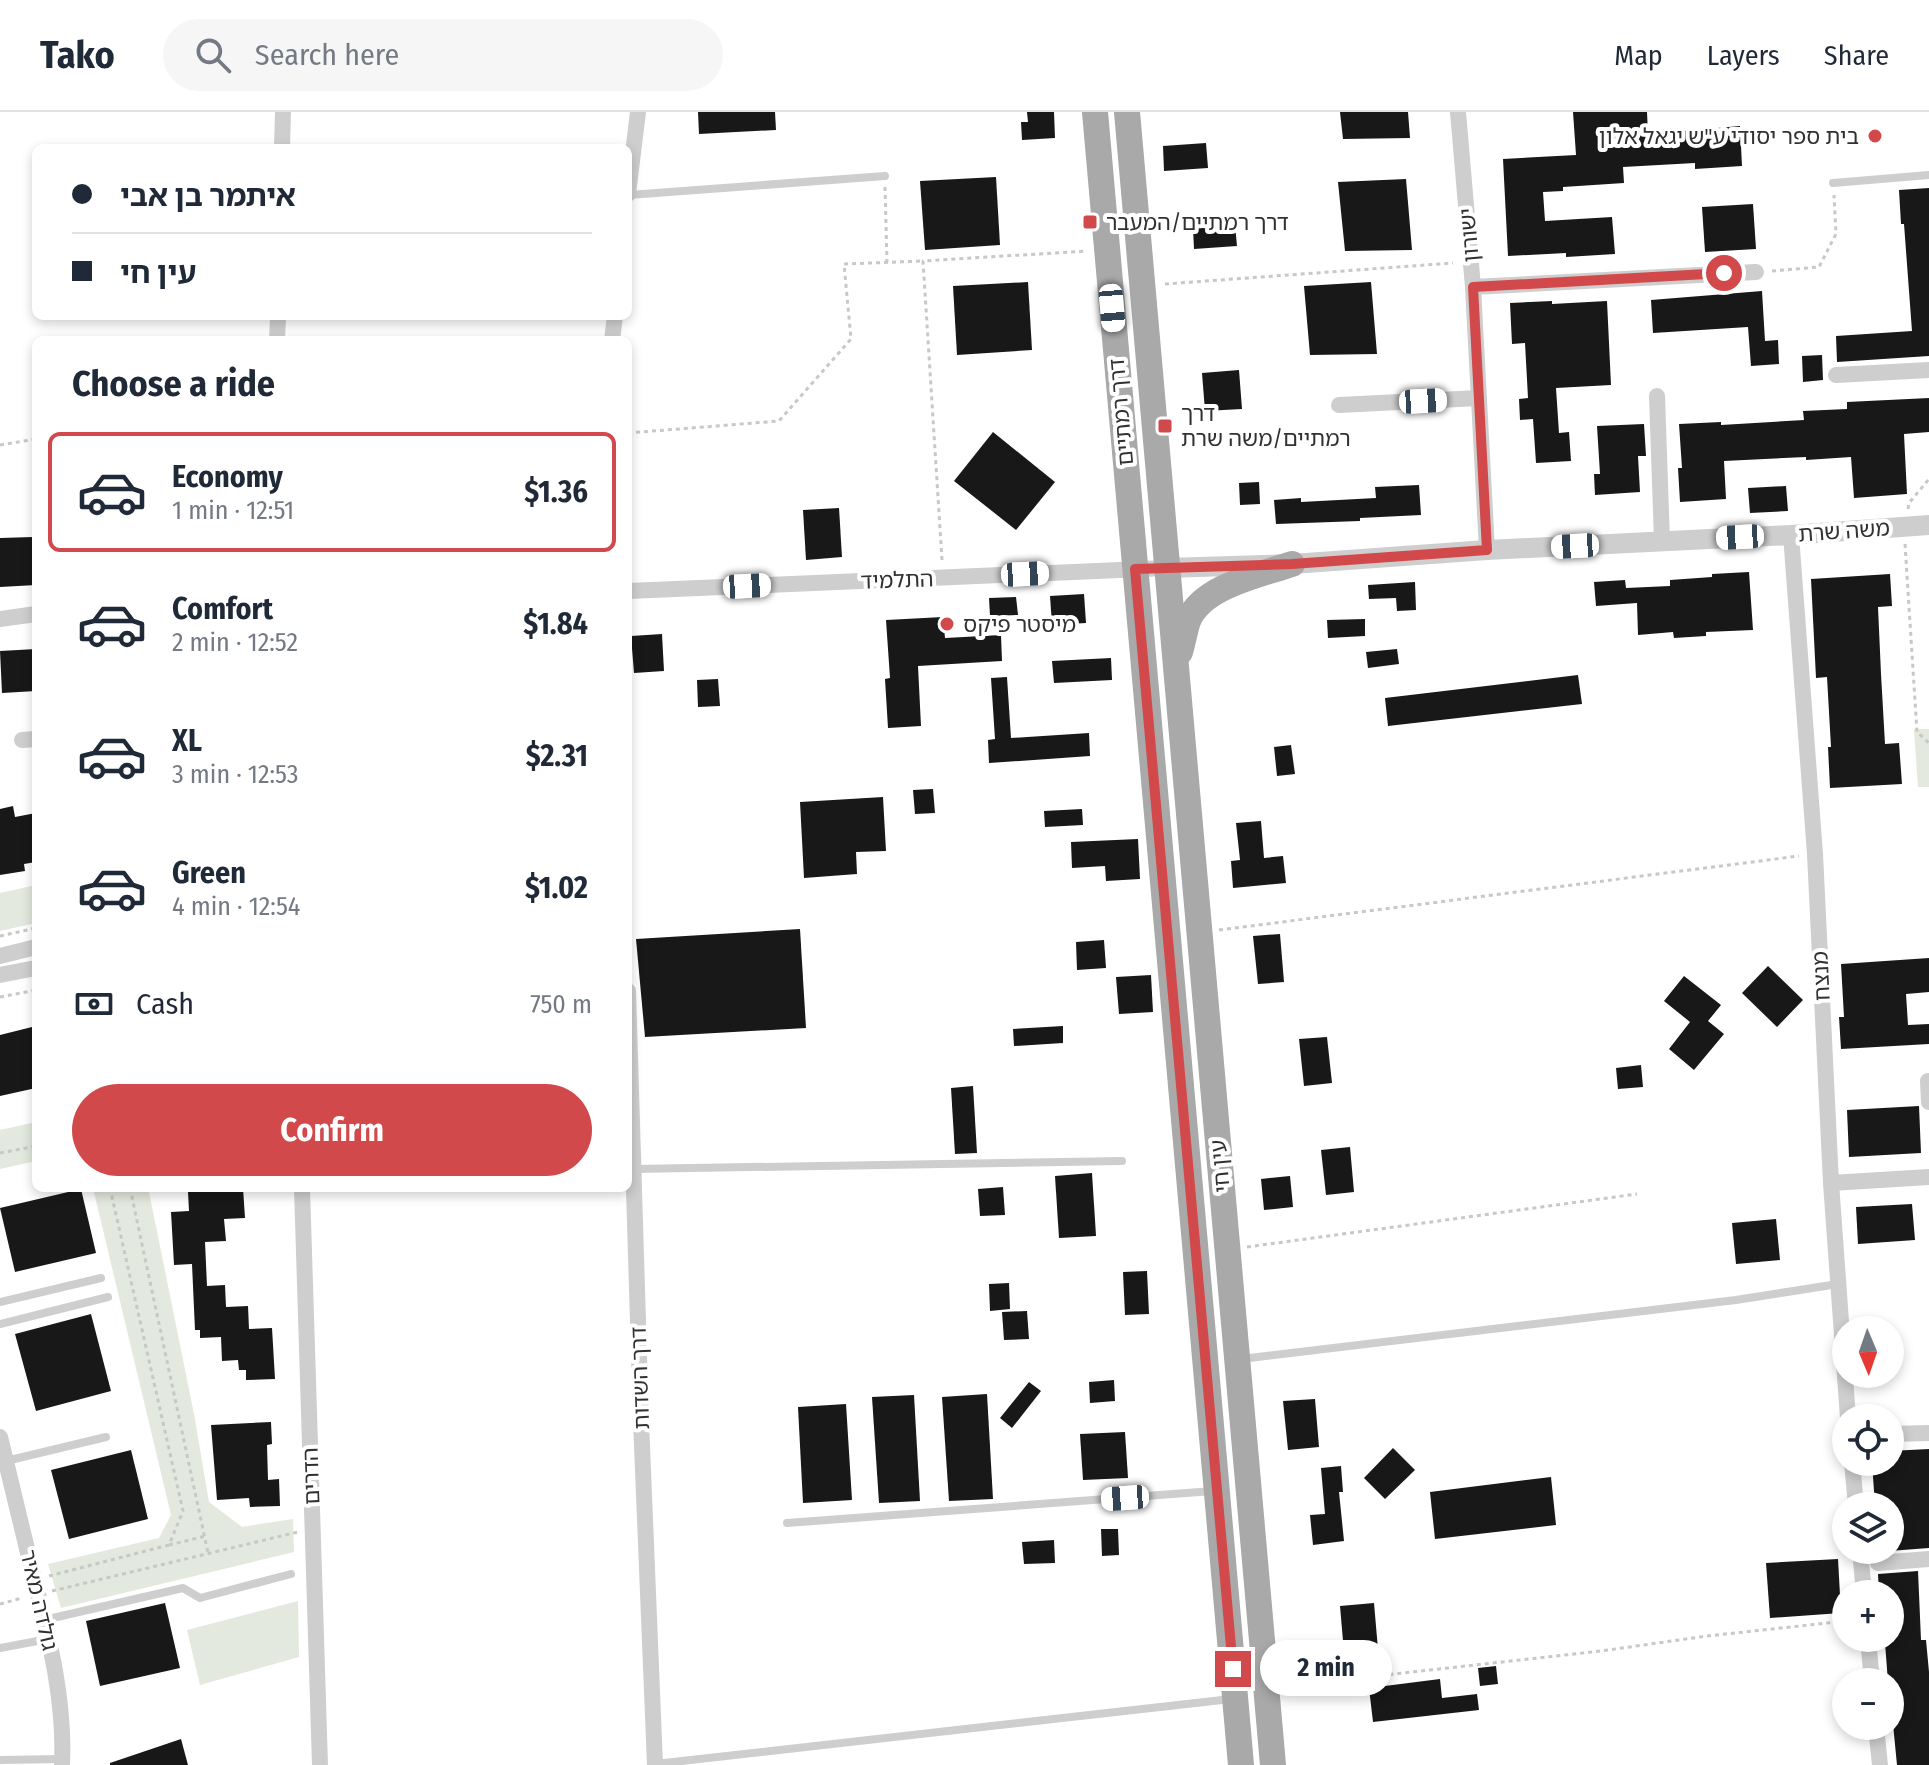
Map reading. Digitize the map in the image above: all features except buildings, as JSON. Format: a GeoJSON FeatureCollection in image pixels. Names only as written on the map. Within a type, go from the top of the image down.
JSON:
{"type":"FeatureCollection","features":[{"type":"Feature","properties":{"kind":"main road","name":"דרך רמתיים"},"geometry":{"type":"LineString","coordinates":[[1095,112],[1135,569]]}},
{"type":"Feature","properties":{"kind":"main road","name":"דרך רמתיים"},"geometry":{"type":"LineString","coordinates":[[1127,112],[1166,568]]}},
{"type":"Feature","properties":{"kind":"main road"},"geometry":{"type":"LineString","coordinates":[[1176,671],[1189,617],[1210,594],[1292,564]]}},
{"type":"Feature","properties":{"kind":"main road","name":"עין חי"},"geometry":{"type":"LineString","coordinates":[[1166,568],[1273,1765]]}},
{"type":"Feature","properties":{"kind":"main road","name":"עין חי"},"geometry":{"type":"LineString","coordinates":[[1135,569],[1241,1765]]}},
{"type":"Feature","properties":{"kind":"street"},"geometry":{"type":"LineString","coordinates":[[282,144],[283,112]]}},
{"type":"Feature","properties":{"kind":"street"},"geometry":{"type":"LineString","coordinates":[[632,162],[638,112]]}},
{"type":"Feature","properties":{"kind":"street","name":"ישורון"},"geometry":{"type":"LineString","coordinates":[[1458,112],[1473,287],[1487,550]]}},
{"type":"Feature","properties":{"kind":"street"},"geometry":{"type":"LineString","coordinates":[[1473,287],[1756,272]]}},
{"type":"Feature","properties":{"kind":"street"},"geometry":{"type":"LineString","coordinates":[[1836,375],[1929,370]]}},
{"type":"Feature","properties":{"kind":"street"},"geometry":{"type":"LineString","coordinates":[[1657,396],[1662,541]]}},
{"type":"Feature","properties":{"kind":"street"},"geometry":{"type":"LineString","coordinates":[[1339,405],[1479,398]]}},
{"type":"Feature","properties":{"kind":"street","name":"משה שרת"},"geometry":{"type":"LineString","coordinates":[[1166,568],[1292,564],[1929,525]]}},
{"type":"Feature","properties":{"kind":"street","name":"מנצח"},"geometry":{"type":"LineString","coordinates":[[1791,535],[1815,854],[1831,1183],[1847,1404]]}},
{"type":"Feature","properties":{"kind":"street","name":"התלמיד"},"geometry":{"type":"LineString","coordinates":[[632,591],[1166,568]]}},
{"type":"Feature","properties":{"kind":"street"},"geometry":{"type":"LineString","coordinates":[[0,619],[32,615]]}},
{"type":"Feature","properties":{"kind":"street"},"geometry":{"type":"LineString","coordinates":[[0,956],[32,948]]}},
{"type":"Feature","properties":{"kind":"street"},"geometry":{"type":"LineString","coordinates":[[0,975],[32,969]]}},
{"type":"Feature","properties":{"kind":"street"},"geometry":{"type":"LineString","coordinates":[[1928,1081],[1929,1102]]}},
{"type":"Feature","properties":{"kind":"street","name":"דרך השדות"},"geometry":{"type":"LineString","coordinates":[[632,1133],[655,1765]]}},
{"type":"Feature","properties":{"kind":"street"},"geometry":{"type":"LineString","coordinates":[[1831,1183],[1929,1177]]}},
{"type":"Feature","properties":{"kind":"street","name":"הדרים"},"geometry":{"type":"LineString","coordinates":[[302,1192],[320,1765]]}},
{"type":"Feature","properties":{"kind":"street"},"geometry":{"type":"LineString","coordinates":[[1904,1434],[1929,1433]]}},
{"type":"Feature","properties":{"kind":"street","name":"גולדה מאיר"},"geometry":{"type":"LineString","coordinates":[[2,1450],[49,1639],[62,1712],[62,1762]]}},
{"type":"Feature","properties":{"kind":"street"},"geometry":{"type":"LineString","coordinates":[[1904,1561],[1929,1559]]}},
{"type":"Feature","properties":{"kind":"street"},"geometry":{"type":"LineString","coordinates":[[1877,1740],[1880,1765]]}},
{"type":"Feature","properties":{"kind":"lane"},"geometry":{"type":"LineString","coordinates":[[1833,183],[1929,175]]}},
{"type":"Feature","properties":{"kind":"lane"},"geometry":{"type":"LineString","coordinates":[[632,195],[885,176]]}},
{"type":"Feature","properties":{"kind":"lane"},"geometry":{"type":"LineString","coordinates":[[633,1169],[1122,1161]]}},
{"type":"Feature","properties":{"kind":"lane"},"geometry":{"type":"LineString","coordinates":[[0,1302],[101,1278]]}},
{"type":"Feature","properties":{"kind":"lane"},"geometry":{"type":"LineString","coordinates":[[1237,1359],[1736,1300],[1839,1284]]}},
{"type":"Feature","properties":{"kind":"lane"},"geometry":{"type":"LineString","coordinates":[[0,1324],[108,1297]]}},
{"type":"Feature","properties":{"kind":"lane"},"geometry":{"type":"LineString","coordinates":[[2,1450],[106,1437]]}},
{"type":"Feature","properties":{"kind":"lane"},"geometry":{"type":"LineString","coordinates":[[787,1523],[1217,1491]]}},
{"type":"Feature","properties":{"kind":"lane"},"geometry":{"type":"LineString","coordinates":[[44,1620],[183,1588],[200,1598],[291,1574]]}},
{"type":"Feature","properties":{"kind":"lane"},"geometry":{"type":"LineString","coordinates":[[0,1648],[49,1639]]}},
{"type":"Feature","properties":{"kind":"lane"},"geometry":{"type":"LineString","coordinates":[[655,1765],[1235,1699]]}},
{"type":"Feature","properties":{"kind":"lane"},"geometry":{"type":"LineString","coordinates":[[0,1760],[62,1762]]}},
{"type":"Feature","properties":{"kind":"path"},"geometry":{"type":"LineString","coordinates":[[885,176],[887,262]]}},
{"type":"Feature","properties":{"kind":"path"},"geometry":{"type":"LineString","coordinates":[[1756,272],[1819,267],[1836,234],[1833,183]]}},
{"type":"Feature","properties":{"kind":"path"},"geometry":{"type":"LineString","coordinates":[[632,433],[779,421],[851,339],[844,264],[1107,250]]}},
{"type":"Feature","properties":{"kind":"path"},"geometry":{"type":"LineString","coordinates":[[923,261],[943,578]]}},
{"type":"Feature","properties":{"kind":"path"},"geometry":{"type":"LineString","coordinates":[[1142,285],[1471,262]]}},
{"type":"Feature","properties":{"kind":"path"},"geometry":{"type":"LineString","coordinates":[[0,445],[32,440]]}},
{"type":"Feature","properties":{"kind":"path"},"geometry":{"type":"LineString","coordinates":[[1929,479],[1909,503],[1904,527],[1917,732],[1929,743]]}},
{"type":"Feature","properties":{"kind":"path"},"geometry":{"type":"LineString","coordinates":[[1199,933],[1815,854]]}},
{"type":"Feature","properties":{"kind":"path"},"geometry":{"type":"LineString","coordinates":[[0,936],[32,929]]}},
{"type":"Feature","properties":{"kind":"path"},"geometry":{"type":"LineString","coordinates":[[0,997],[32,991]]}},
{"type":"Feature","properties":{"kind":"path"},"geometry":{"type":"LineString","coordinates":[[0,1153],[32,1147]]}},
{"type":"Feature","properties":{"kind":"path"},"geometry":{"type":"LineString","coordinates":[[111,1192],[183,1511],[169,1545]]}},
{"type":"Feature","properties":{"kind":"path"},"geometry":{"type":"LineString","coordinates":[[132,1192],[208,1553]]}},
{"type":"Feature","properties":{"kind":"path"},"geometry":{"type":"LineString","coordinates":[[1227,1250],[1637,1194]]}},
{"type":"Feature","properties":{"kind":"path"},"geometry":{"type":"LineString","coordinates":[[36,1587],[208,1553],[313,1528]]}},
{"type":"Feature","properties":{"kind":"path"},"geometry":{"type":"LineString","coordinates":[[0,1604],[36,1587],[206,1536]]}},
{"type":"Feature","properties":{"kind":"path"},"geometry":{"type":"LineString","coordinates":[[1266,1688],[1832,1623]]}},
{"type":"Feature","properties":{"kind":"shaded area"},"geometry":{"type":"Polygon","coordinates":[[[1914,729],[1929,729],[1929,787],[1918,787],[1914,729]]]}},
{"type":"Feature","properties":{"kind":"shaded area"},"geometry":{"type":"Polygon","coordinates":[[[32,886],[32,924],[0,931],[0,893],[32,886]]]}},
{"type":"Feature","properties":{"kind":"shaded area"},"geometry":{"type":"Polygon","coordinates":[[[32,1123],[32,1162],[0,1169],[0,1130],[32,1123]]]}},
{"type":"Feature","properties":{"kind":"shaded area"},"geometry":{"type":"Polygon","coordinates":[[[94,1192],[149,1192],[209,1502],[242,1527],[293,1519],[294,1552],[61,1608],[48,1564],[159,1538],[171,1515],[94,1192]]]}},
{"type":"Feature","properties":{"kind":"shaded area"},"geometry":{"type":"Polygon","coordinates":[[[298,1601],[299,1657],[200,1685],[187,1630],[298,1601]]]}},
{"type":"Feature","properties":{"kind":"place","name":"בית ספר יסודי ע\"ש יגאל אלון"},"geometry":{"type":"Point","coordinates":[1875,136]}},
{"type":"Feature","properties":{"kind":"place","name":"דרך רמתיים/המעבר"},"geometry":{"type":"Point","coordinates":[1090,222]}},
{"type":"Feature","properties":{"kind":"place","name":"דרך רמתיים/משה שרת"},"geometry":{"type":"Point","coordinates":[1165,426]}},
{"type":"Feature","properties":{"kind":"place","name":"מיסטר פיקס"},"geometry":{"type":"Point","coordinates":[947,624]}},
{"type":"Feature","properties":{"kind":"route"},"geometry":{"type":"LineString","coordinates":[[1233,1669],[1135,569],[1292,564],[1487,550],[1473,287],[1724,273]]}}]}
